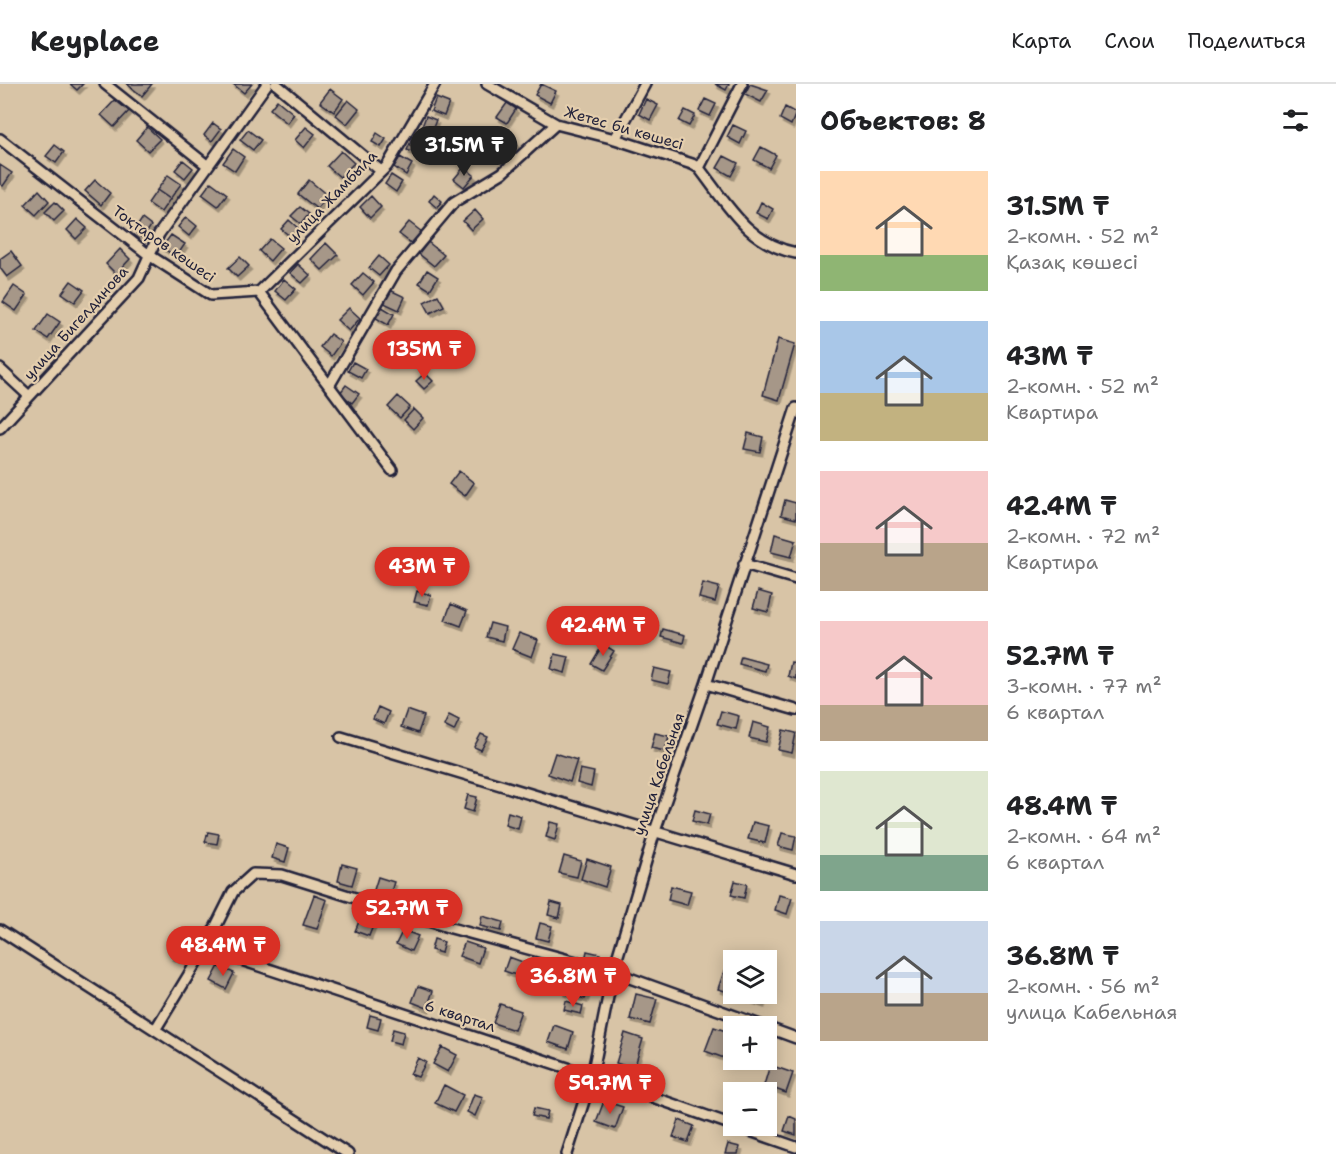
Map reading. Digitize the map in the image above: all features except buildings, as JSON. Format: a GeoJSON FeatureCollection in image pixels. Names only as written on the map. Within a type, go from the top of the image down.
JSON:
{"type":"FeatureCollection","features":[{"type":"Feature","properties":{"kind":"street"},"geometry":{"type":"LineString","coordinates":[[105,84],[208,166]]}},
{"type":"Feature","properties":{"kind":"street","name":"улица Бигелдинова"},"geometry":{"type":"LineString","coordinates":[[0,428],[139,278],[159,234],[267,84]]}},
{"type":"Feature","properties":{"kind":"street"},"geometry":{"type":"LineString","coordinates":[[276,84],[381,171]]}},
{"type":"Feature","properties":{"kind":"street","name":"улица Жамбыла"},"geometry":{"type":"LineString","coordinates":[[259,292],[381,171],[435,84]]}},
{"type":"Feature","properties":{"kind":"street","name":"Жетес би көшесі"},"geometry":{"type":"LineString","coordinates":[[487,84],[556,124],[615,138],[699,168]]}},
{"type":"Feature","properties":{"kind":"street"},"geometry":{"type":"LineString","coordinates":[[615,138],[645,84]]}},
{"type":"Feature","properties":{"kind":"street"},"geometry":{"type":"LineString","coordinates":[[742,84],[699,168],[741,224],[764,243],[796,253]]}},
{"type":"Feature","properties":{"kind":"street"},"geometry":{"type":"LineString","coordinates":[[329,386],[396,271],[454,202],[502,173],[556,124]]}},
{"type":"Feature","properties":{"kind":"street","name":"Тоқтаров көшесі"},"geometry":{"type":"LineString","coordinates":[[0,139],[149,255],[211,295],[259,292]]}},
{"type":"Feature","properties":{"kind":"street"},"geometry":{"type":"LineString","coordinates":[[259,292],[392,470]]}},
{"type":"Feature","properties":{"kind":"street"},"geometry":{"type":"LineString","coordinates":[[0,369],[29,396]]}},
{"type":"Feature","properties":{"kind":"street","name":"улица Кабельная"},"geometry":{"type":"LineString","coordinates":[[567,1154],[592,1076],[613,972],[655,831],[706,684],[744,564],[794,425],[796,408]]}},
{"type":"Feature","properties":{"kind":"street"},"geometry":{"type":"LineString","coordinates":[[744,564],[796,579]]}},
{"type":"Feature","properties":{"kind":"street"},"geometry":{"type":"LineString","coordinates":[[706,684],[796,710]]}},
{"type":"Feature","properties":{"kind":"street"},"geometry":{"type":"LineString","coordinates":[[341,737],[796,874]]}},
{"type":"Feature","properties":{"kind":"street"},"geometry":{"type":"LineString","coordinates":[[155,1030],[205,948],[233,892],[254,874],[282,875],[451,928],[613,972],[735,1016]]}},
{"type":"Feature","properties":{"kind":"street"},"geometry":{"type":"LineString","coordinates":[[0,930],[348,1154]]}},
{"type":"Feature","properties":{"kind":"street","name":"6 квартал"},"geometry":{"type":"LineString","coordinates":[[205,948],[592,1076],[796,1147]]}},
{"type":"Feature","properties":{"kind":"street"},"geometry":{"type":"LineString","coordinates":[[777,1031],[796,1038]]}}]}
